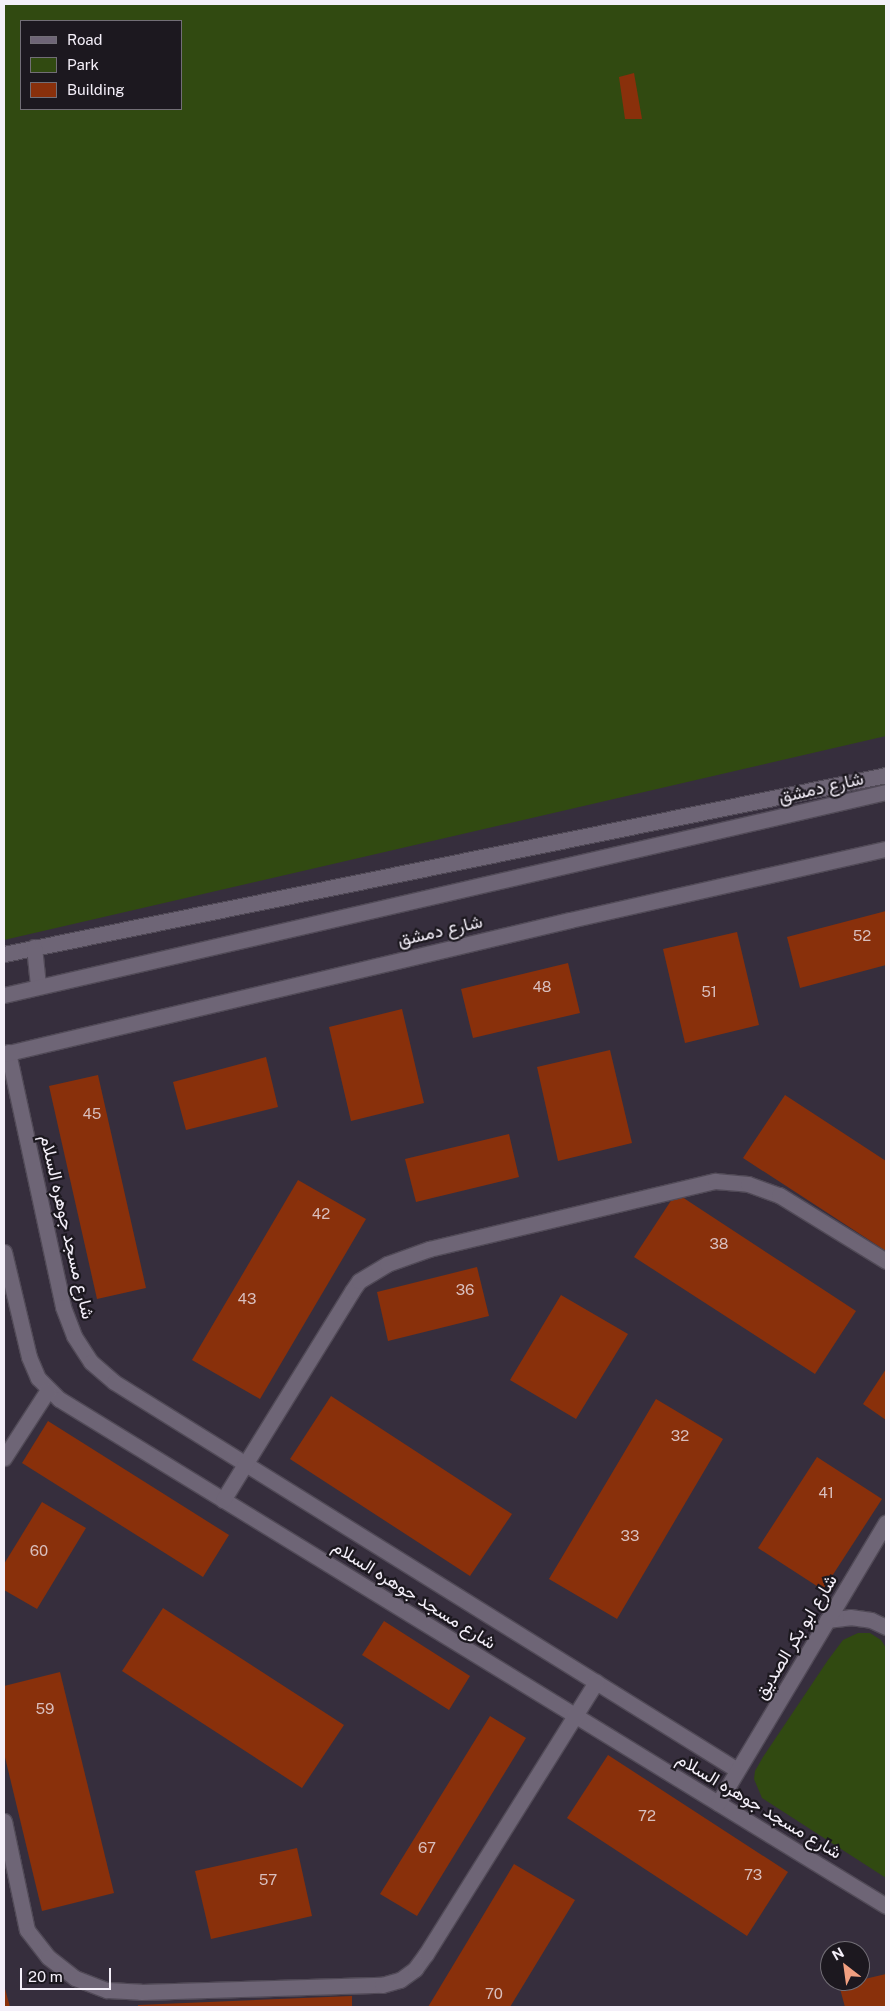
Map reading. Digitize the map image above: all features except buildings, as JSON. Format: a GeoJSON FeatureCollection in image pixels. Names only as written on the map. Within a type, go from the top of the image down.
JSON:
{"type":"FeatureCollection","features":[{"type":"Feature","properties":{"kind":"street"},"geometry":{"type":"LineString","coordinates":[[4,954],[886,775]]}},
{"type":"Feature","properties":{"kind":"street","name":"شارع دمشق"},"geometry":{"type":"LineString","coordinates":[[4,995],[886,792]]}},
{"type":"Feature","properties":{"kind":"street","name":"شارع دمشق"},"geometry":{"type":"LineString","coordinates":[[6,1053],[570,920],[886,849]]}},
{"type":"Feature","properties":{"kind":"street"},"geometry":{"type":"LineString","coordinates":[[34,947],[38,986]]}},
{"type":"Feature","properties":{"kind":"street","name":"شارع مسجد جوهره السلام"},"geometry":{"type":"LineString","coordinates":[[6,1053],[63,1307],[74,1336],[91,1362],[114,1382],[737,1770]]}},
{"type":"Feature","properties":{"kind":"street"},"geometry":{"type":"LineString","coordinates":[[223,1500],[360,1281],[387,1264],[429,1249],[715,1182],[748,1184],[779,1195],[886,1261]]}},
{"type":"Feature","properties":{"kind":"street","name":"شارع مسجد جوهره السلام"},"geometry":{"type":"LineString","coordinates":[[4,1252],[29,1357],[38,1378],[59,1399],[886,1906]]}},
{"type":"Feature","properties":{"kind":"street"},"geometry":{"type":"LineString","coordinates":[[4,1458],[48,1390]]}},
{"type":"Feature","properties":{"kind":"street","name":"شارع ابو بكر الصديق"},"geometry":{"type":"LineString","coordinates":[[718,1803],[886,1522]]}},
{"type":"Feature","properties":{"kind":"street"},"geometry":{"type":"LineString","coordinates":[[827,1620],[850,1618],[871,1620],[886,1627]]}},
{"type":"Feature","properties":{"kind":"street"},"geometry":{"type":"LineString","coordinates":[[4,1821],[27,1930],[48,1957],[75,1978],[107,1990],[140,1992],[382,1985],[400,1980],[415,1969],[426,1954],[596,1682]]}},
{"type":"Feature","properties":{"kind":"green space"},"geometry":{"type":"Polygon","coordinates":[[[4,4],[886,4],[886,736],[4,940],[4,4]]]}},
{"type":"Feature","properties":{"kind":"green space"},"geometry":{"type":"Polygon","coordinates":[[[858,1633],[870,1633],[881,1640],[886,1648],[886,1878],[762,1798],[754,1779],[755,1771],[763,1757],[828,1660],[843,1640],[858,1633]]]}}]}
